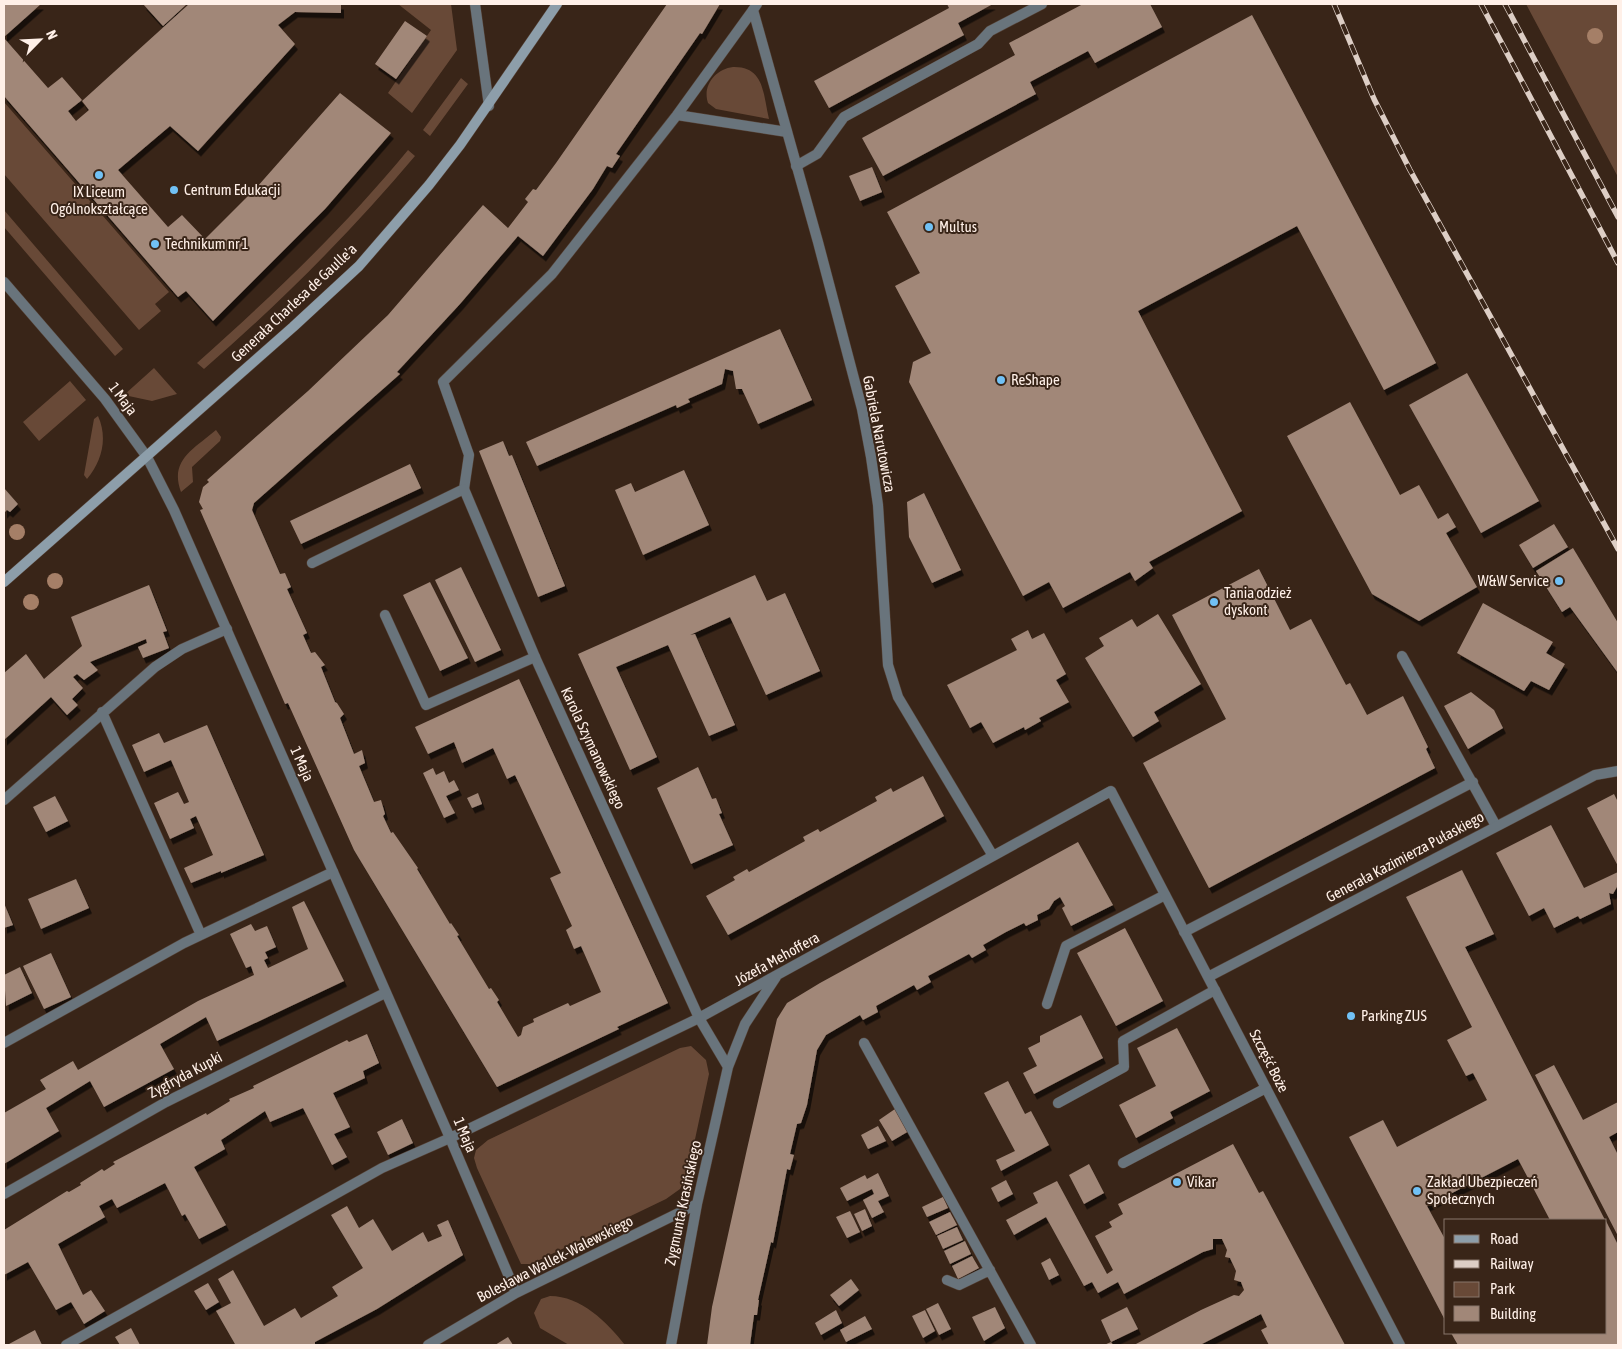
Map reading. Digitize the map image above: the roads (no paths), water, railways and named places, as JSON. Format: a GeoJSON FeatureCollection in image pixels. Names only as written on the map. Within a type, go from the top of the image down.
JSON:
{"type":"FeatureCollection","features":[{"type":"Feature","properties":{"kind":"main road","name":"Generała Charlesa de Gaulle'a"},"geometry":{"type":"LineString","coordinates":[[4,582],[325,298],[358,266],[429,185],[489,106],[557,4]]}},
{"type":"Feature","properties":{"kind":"street"},"geometry":{"type":"LineString","coordinates":[[476,4],[489,106]]}},
{"type":"Feature","properties":{"kind":"street"},"geometry":{"type":"LineString","coordinates":[[796,166],[817,154],[844,117],[978,44],[990,31],[1042,4]]}},
{"type":"Feature","properties":{"kind":"street"},"geometry":{"type":"LineString","coordinates":[[312,564],[464,490],[469,455],[443,382],[552,274],[676,115],[755,7]]}},
{"type":"Feature","properties":{"kind":"street","name":"Gabriela Narutowicza"},"geometry":{"type":"LineString","coordinates":[[755,7],[862,409],[872,457],[878,505],[888,666],[891,680],[898,697],[993,856]]}},
{"type":"Feature","properties":{"kind":"street"},"geometry":{"type":"LineString","coordinates":[[676,115],[787,132]]}},
{"type":"Feature","properties":{"kind":"street","name":"1 Maja"},"geometry":{"type":"LineString","coordinates":[[4,282],[105,399],[147,456],[188,538],[516,1293]]}},
{"type":"Feature","properties":{"kind":"street","name":"Karola Szymanowskiego"},"geometry":{"type":"LineString","coordinates":[[464,490],[535,657],[699,1018]]}},
{"type":"Feature","properties":{"kind":"street"},"geometry":{"type":"LineString","coordinates":[[386,615],[426,705],[535,657]]}},
{"type":"Feature","properties":{"kind":"street"},"geometry":{"type":"LineString","coordinates":[[4,800],[155,667],[182,649],[227,629]]}},
{"type":"Feature","properties":{"kind":"street"},"geometry":{"type":"LineString","coordinates":[[1402,656],[1496,826]]}},
{"type":"Feature","properties":{"kind":"street"},"geometry":{"type":"LineString","coordinates":[[102,712],[200,935]]}},
{"type":"Feature","properties":{"kind":"street","name":"Generała Kazimierza Pułaskiego"},"geometry":{"type":"LineString","coordinates":[[1208,977],[1595,775],[1618,771]]}},
{"type":"Feature","properties":{"kind":"street"},"geometry":{"type":"LineString","coordinates":[[1184,932],[1473,782]]}},
{"type":"Feature","properties":{"kind":"street","name":"Józefa Mehoffera"},"geometry":{"type":"LineString","coordinates":[[66,1345],[382,1168],[450,1138],[699,1018],[1111,791]]}},
{"type":"Feature","properties":{"kind":"street","name":"Szczęść Boże"},"geometry":{"type":"LineString","coordinates":[[1111,791],[1400,1345]]}},
{"type":"Feature","properties":{"kind":"street"},"geometry":{"type":"LineString","coordinates":[[4,1043],[200,935],[333,872]]}},
{"type":"Feature","properties":{"kind":"street"},"geometry":{"type":"LineString","coordinates":[[1048,1004],[1066,946],[1165,895]]}},
{"type":"Feature","properties":{"kind":"street","name":"Zygmunta Krasińskiego"},"geometry":{"type":"LineString","coordinates":[[671,1345],[697,1204],[728,1067],[746,1024],[777,976]]}},
{"type":"Feature","properties":{"kind":"street"},"geometry":{"type":"LineString","coordinates":[[1058,1103],[1124,1067],[1123,1041],[1215,990]]}},
{"type":"Feature","properties":{"kind":"street","name":"Zygfryda Kupki"},"geometry":{"type":"LineString","coordinates":[[4,1194],[88,1144],[166,1102],[386,993]]}},
{"type":"Feature","properties":{"kind":"street"},"geometry":{"type":"LineString","coordinates":[[699,1018],[728,1067]]}},
{"type":"Feature","properties":{"kind":"street"},"geometry":{"type":"LineString","coordinates":[[864,1043],[1031,1345]]}},
{"type":"Feature","properties":{"kind":"street"},"geometry":{"type":"LineString","coordinates":[[1123,1163],[1266,1088]]}},
{"type":"Feature","properties":{"kind":"street","name":"Bolesława Wallek-Walewskiego"},"geometry":{"type":"LineString","coordinates":[[428,1345],[516,1293],[697,1204]]}},
{"type":"Feature","properties":{"kind":"street"},"geometry":{"type":"LineString","coordinates":[[947,1280],[959,1285],[990,1270]]}},
{"type":"Feature","properties":{"kind":"railway"},"geometry":{"type":"LineString","coordinates":[[1334,4],[1374,99],[1410,170],[1618,549]]}},
{"type":"Feature","properties":{"kind":"railway"},"geometry":{"type":"LineString","coordinates":[[1481,4],[1618,263]]}},
{"type":"Feature","properties":{"kind":"railway"},"geometry":{"type":"LineString","coordinates":[[1505,4],[1618,217]]}},
{"type":"Feature","properties":{"kind":"place","name":"IX Liceum Ogólnokształcące"},"geometry":{"type":"Point","coordinates":[99,175]}},
{"type":"Feature","properties":{"kind":"place","name":"Centrum Edukacji"},"geometry":{"type":"Point","coordinates":[174,190]}},
{"type":"Feature","properties":{"kind":"place","name":"Multus"},"geometry":{"type":"Point","coordinates":[929,227]}},
{"type":"Feature","properties":{"kind":"place","name":"Technikum nr 1"},"geometry":{"type":"Point","coordinates":[155,244]}},
{"type":"Feature","properties":{"kind":"place","name":"ReShape"},"geometry":{"type":"Point","coordinates":[1001,380]}},
{"type":"Feature","properties":{"kind":"place","name":"W&W Service"},"geometry":{"type":"Point","coordinates":[1559,581]}},
{"type":"Feature","properties":{"kind":"place","name":"Tania odzież dyskont"},"geometry":{"type":"Point","coordinates":[1214,602]}},
{"type":"Feature","properties":{"kind":"place","name":"Parking ZUS"},"geometry":{"type":"Point","coordinates":[1351,1016]}},
{"type":"Feature","properties":{"kind":"place","name":"Vikar"},"geometry":{"type":"Point","coordinates":[1177,1182]}},
{"type":"Feature","properties":{"kind":"place","name":"Zakład Ubezpieczeń Społecznych"},"geometry":{"type":"Point","coordinates":[1417,1191]}}]}
